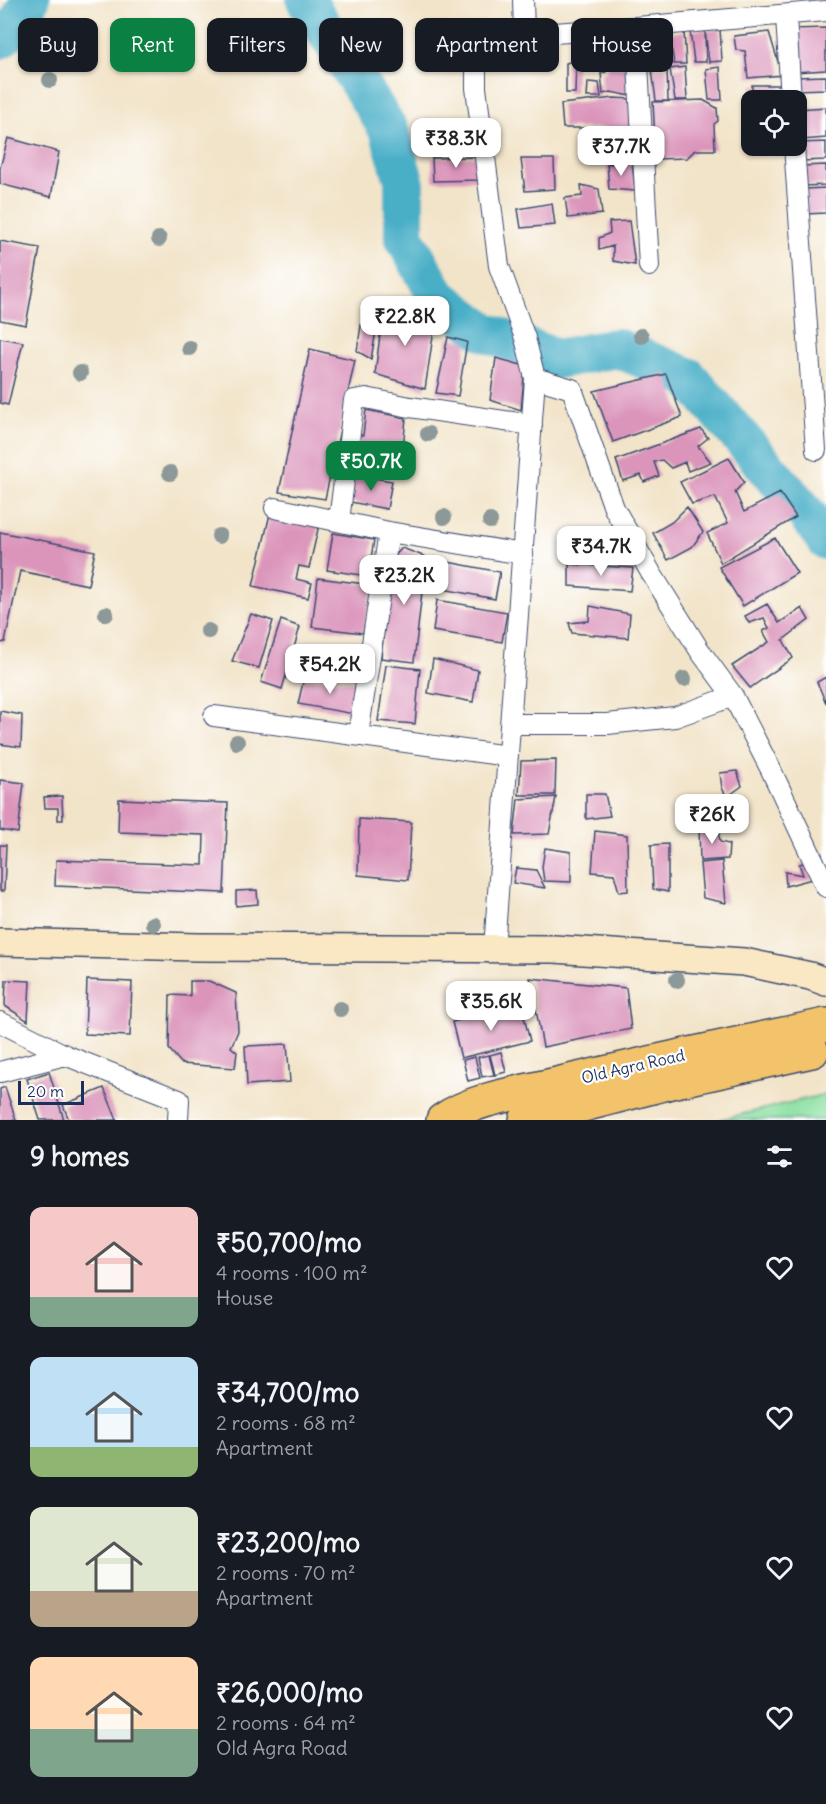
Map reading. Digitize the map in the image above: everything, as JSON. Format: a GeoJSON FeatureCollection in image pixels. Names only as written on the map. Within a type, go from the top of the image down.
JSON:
{"type":"FeatureCollection","features":[{"type":"Feature","properties":{"kind":"highway","name":"Old Agra Road"},"geometry":{"type":"LineString","coordinates":[[443,1120],[453,1113],[483,1102],[662,1059],[826,1025]]}},
{"type":"Feature","properties":{"kind":"highway","name":"Old Agra Road"},"geometry":{"type":"LineString","coordinates":[[526,1120],[667,1083],[826,1048]]}},
{"type":"Feature","properties":{"kind":"main road"},"geometry":{"type":"LineString","coordinates":[[0,942],[554,949],[744,962],[810,976],[826,982]]}},
{"type":"Feature","properties":{"kind":"street"},"geometry":{"type":"LineString","coordinates":[[523,0],[524,18]]}},
{"type":"Feature","properties":{"kind":"street"},"geometry":{"type":"LineString","coordinates":[[673,24],[826,11]]}},
{"type":"Feature","properties":{"kind":"street"},"geometry":{"type":"LineString","coordinates":[[786,16],[790,90]]}},
{"type":"Feature","properties":{"kind":"street"},"geometry":{"type":"LineString","coordinates":[[477,72],[499,266],[525,338],[536,378],[494,949]]}},
{"type":"Feature","properties":{"kind":"street"},"geometry":{"type":"LineString","coordinates":[[638,72],[649,267]]}},
{"type":"Feature","properties":{"kind":"street"},"geometry":{"type":"LineString","coordinates":[[795,156],[816,450]]}},
{"type":"Feature","properties":{"kind":"street"},"geometry":{"type":"LineString","coordinates":[[536,378],[572,389],[614,508],[700,651],[733,696],[826,887]]}},
{"type":"Feature","properties":{"kind":"street"},"geometry":{"type":"LineString","coordinates":[[339,521],[354,400],[366,398],[410,407],[532,425]]}},
{"type":"Feature","properties":{"kind":"street"},"geometry":{"type":"LineString","coordinates":[[275,508],[389,532],[523,554]]}},
{"type":"Feature","properties":{"kind":"street"},"geometry":{"type":"LineString","coordinates":[[358,735],[389,532]]}},
{"type":"Feature","properties":{"kind":"street"},"geometry":{"type":"LineString","coordinates":[[511,724],[607,724],[675,717],[733,696]]}},
{"type":"Feature","properties":{"kind":"street"},"geometry":{"type":"LineString","coordinates":[[214,716],[508,756]]}},
{"type":"Feature","properties":{"kind":"street"},"geometry":{"type":"LineString","coordinates":[[0,1022],[65,1055],[179,1100],[178,1120]]}},
{"type":"Feature","properties":{"kind":"street"},"geometry":{"type":"LineString","coordinates":[[0,1072],[65,1055]]}},
{"type":"Feature","properties":{"kind":"green space"},"geometry":{"type":"Polygon","coordinates":[[[826,1094],[826,1120],[718,1120],[826,1094]]]}},
{"type":"Feature","properties":{"kind":"building"},"geometry":{"type":"Polygon","coordinates":[[[826,28],[826,70],[795,72],[792,29],[826,28]]]}},
{"type":"Feature","properties":{"kind":"building"},"geometry":{"type":"Polygon","coordinates":[[[705,29],[706,62],[694,62],[690,31],[705,29]]]}},
{"type":"Feature","properties":{"kind":"building"},"geometry":{"type":"Polygon","coordinates":[[[720,29],[722,61],[709,62],[705,31],[720,29]]]}},
{"type":"Feature","properties":{"kind":"building"},"geometry":{"type":"Polygon","coordinates":[[[684,31],[686,64],[674,64],[673,32],[684,31]]]}},
{"type":"Feature","properties":{"kind":"building"},"geometry":{"type":"Polygon","coordinates":[[[769,32],[782,75],[748,78],[745,51],[736,50],[734,36],[769,32]]]}},
{"type":"Feature","properties":{"kind":"building"},"geometry":{"type":"Polygon","coordinates":[[[571,62],[571,72],[576,72],[575,93],[566,93],[566,63],[571,62]]]}},
{"type":"Feature","properties":{"kind":"building"},"geometry":{"type":"Polygon","coordinates":[[[685,67],[687,100],[675,100],[670,72],[673,72],[673,69],[685,67]]]}},
{"type":"Feature","properties":{"kind":"building"},"geometry":{"type":"Polygon","coordinates":[[[720,67],[722,100],[709,100],[706,69],[720,67]]]}},
{"type":"Feature","properties":{"kind":"building"},"geometry":{"type":"Polygon","coordinates":[[[629,72],[631,96],[611,92],[603,94],[601,73],[629,72]]]}},
{"type":"Feature","properties":{"kind":"building"},"geometry":{"type":"Polygon","coordinates":[[[652,72],[667,72],[668,101],[656,101],[652,72]]]}},
{"type":"Feature","properties":{"kind":"building"},"geometry":{"type":"Polygon","coordinates":[[[826,76],[826,89],[796,90],[796,77],[826,76]]]}},
{"type":"Feature","properties":{"kind":"building"},"geometry":{"type":"Polygon","coordinates":[[[588,82],[599,83],[601,97],[587,97],[588,82]]]}},
{"type":"Feature","properties":{"kind":"building"},"geometry":{"type":"Polygon","coordinates":[[[752,85],[781,85],[781,90],[752,90],[752,85]]]}},
{"type":"Feature","properties":{"kind":"building"},"geometry":{"type":"Polygon","coordinates":[[[614,98],[630,99],[633,128],[563,128],[561,104],[614,98]]]}},
{"type":"Feature","properties":{"kind":"building"},"geometry":{"type":"Polygon","coordinates":[[[703,100],[717,108],[718,121],[714,124],[715,150],[695,150],[687,158],[656,159],[653,102],[703,100]]]}},
{"type":"Feature","properties":{"kind":"building"},"geometry":{"type":"Polygon","coordinates":[[[826,107],[826,138],[807,140],[807,108],[826,107]]]}},
{"type":"Feature","properties":{"kind":"building"},"geometry":{"type":"Polygon","coordinates":[[[8,138],[59,152],[51,197],[0,184],[0,168],[8,138]]]}},
{"type":"Feature","properties":{"kind":"building"},"geometry":{"type":"Polygon","coordinates":[[[826,142],[826,160],[800,161],[800,156],[807,156],[807,143],[826,142]]]}},
{"type":"Feature","properties":{"kind":"building"},"geometry":{"type":"Polygon","coordinates":[[[480,157],[480,180],[433,181],[432,158],[480,157]]]}},
{"type":"Feature","properties":{"kind":"building"},"geometry":{"type":"Polygon","coordinates":[[[521,159],[554,159],[555,189],[525,191],[521,159]]]}},
{"type":"Feature","properties":{"kind":"building"},"geometry":{"type":"Polygon","coordinates":[[[632,162],[635,191],[609,189],[607,164],[632,162]]]}},
{"type":"Feature","properties":{"kind":"building"},"geometry":{"type":"Polygon","coordinates":[[[826,165],[826,185],[803,186],[802,166],[826,165]]]}},
{"type":"Feature","properties":{"kind":"building"},"geometry":{"type":"Polygon","coordinates":[[[581,185],[599,189],[602,214],[568,218],[565,198],[582,196],[581,185]]]}},
{"type":"Feature","properties":{"kind":"building"},"geometry":{"type":"Polygon","coordinates":[[[826,188],[826,213],[805,214],[805,189],[826,188]]]}},
{"type":"Feature","properties":{"kind":"building"},"geometry":{"type":"Polygon","coordinates":[[[552,203],[555,225],[521,228],[518,209],[552,203]]]}},
{"type":"Feature","properties":{"kind":"building"},"geometry":{"type":"Polygon","coordinates":[[[629,221],[635,265],[613,261],[613,246],[599,250],[599,238],[610,233],[609,222],[629,221]]]}},
{"type":"Feature","properties":{"kind":"building"},"geometry":{"type":"Polygon","coordinates":[[[0,241],[40,248],[26,325],[0,320],[0,241]]]}},
{"type":"Feature","properties":{"kind":"building"},"geometry":{"type":"Polygon","coordinates":[[[384,304],[435,323],[425,389],[375,374],[384,304]]]}},
{"type":"Feature","properties":{"kind":"building"},"geometry":{"type":"Polygon","coordinates":[[[363,313],[378,320],[371,359],[357,351],[363,313]]]}},
{"type":"Feature","properties":{"kind":"building"},"geometry":{"type":"Polygon","coordinates":[[[448,337],[467,342],[458,396],[436,393],[448,337]]]}},
{"type":"Feature","properties":{"kind":"building"},"geometry":{"type":"Polygon","coordinates":[[[0,338],[23,342],[8,405],[0,403],[0,338]]]}},
{"type":"Feature","properties":{"kind":"building"},"geometry":{"type":"Polygon","coordinates":[[[310,349],[355,360],[325,499],[279,492],[310,349]]]}},
{"type":"Feature","properties":{"kind":"building"},"geometry":{"type":"Polygon","coordinates":[[[496,358],[525,366],[521,410],[490,400],[496,358]]]}},
{"type":"Feature","properties":{"kind":"building"},"geometry":{"type":"Polygon","coordinates":[[[666,374],[682,417],[613,442],[594,391],[666,374]]]}},
{"type":"Feature","properties":{"kind":"building"},"geometry":{"type":"Polygon","coordinates":[[[366,410],[406,418],[402,457],[355,449],[357,435],[363,435],[366,410]]]}},
{"type":"Feature","properties":{"kind":"building"},"geometry":{"type":"Polygon","coordinates":[[[701,429],[708,438],[698,446],[711,462],[688,471],[685,462],[671,468],[662,460],[654,462],[659,476],[644,482],[641,475],[623,481],[616,460],[701,429]]]}},
{"type":"Feature","properties":{"kind":"building"},"geometry":{"type":"Polygon","coordinates":[[[729,458],[744,482],[735,492],[744,512],[780,493],[796,517],[721,563],[707,533],[728,523],[715,497],[692,504],[680,482],[729,458]]]}},
{"type":"Feature","properties":{"kind":"building"},"geometry":{"type":"Polygon","coordinates":[[[355,475],[392,481],[387,509],[350,502],[355,475]]]}},
{"type":"Feature","properties":{"kind":"building"},"geometry":{"type":"Polygon","coordinates":[[[687,507],[703,532],[692,547],[668,560],[653,533],[672,522],[687,507]]]}},
{"type":"Feature","properties":{"kind":"building"},"geometry":{"type":"Polygon","coordinates":[[[270,514],[319,525],[309,568],[299,566],[296,579],[312,583],[308,598],[253,586],[270,514]]]}},
{"type":"Feature","properties":{"kind":"building"},"geometry":{"type":"Polygon","coordinates":[[[0,532],[95,551],[88,585],[20,571],[5,642],[0,643],[0,532]]]}},
{"type":"Feature","properties":{"kind":"building"},"geometry":{"type":"Polygon","coordinates":[[[333,533],[374,540],[368,576],[327,570],[333,533]]]}},
{"type":"Feature","properties":{"kind":"building"},"geometry":{"type":"Polygon","coordinates":[[[775,538],[797,573],[743,606],[719,567],[775,538]]]}},
{"type":"Feature","properties":{"kind":"building"},"geometry":{"type":"Polygon","coordinates":[[[402,548],[426,557],[414,662],[381,658],[392,559],[402,548]]]}},
{"type":"Feature","properties":{"kind":"building"},"geometry":{"type":"Polygon","coordinates":[[[448,562],[500,572],[495,599],[443,589],[448,562]]]}},
{"type":"Feature","properties":{"kind":"building"},"geometry":{"type":"Polygon","coordinates":[[[569,564],[633,568],[630,591],[569,586],[569,564]]]}},
{"type":"Feature","properties":{"kind":"building"},"geometry":{"type":"Polygon","coordinates":[[[318,578],[373,585],[363,633],[312,627],[318,578]]]}},
{"type":"Feature","properties":{"kind":"building"},"geometry":{"type":"Polygon","coordinates":[[[437,600],[507,612],[502,642],[433,631],[437,600]]]}},
{"type":"Feature","properties":{"kind":"building"},"geometry":{"type":"Polygon","coordinates":[[[767,604],[779,623],[802,608],[809,620],[783,640],[793,658],[750,688],[732,666],[769,642],[763,631],[769,628],[764,618],[749,623],[745,616],[767,604]]]}},
{"type":"Feature","properties":{"kind":"building"},"geometry":{"type":"Polygon","coordinates":[[[590,606],[630,614],[628,638],[572,633],[569,623],[589,621],[590,606]]]}},
{"type":"Feature","properties":{"kind":"building"},"geometry":{"type":"Polygon","coordinates":[[[251,614],[273,621],[259,668],[232,661],[251,614]]]}},
{"type":"Feature","properties":{"kind":"building"},"geometry":{"type":"Polygon","coordinates":[[[281,620],[300,627],[282,689],[261,682],[281,620]]]}},
{"type":"Feature","properties":{"kind":"building"},"geometry":{"type":"Polygon","coordinates":[[[433,659],[478,670],[473,702],[428,693],[433,659]]]}},
{"type":"Feature","properties":{"kind":"building"},"geometry":{"type":"Polygon","coordinates":[[[386,665],[420,669],[415,724],[378,721],[386,665]]]}},
{"type":"Feature","properties":{"kind":"building"},"geometry":{"type":"Polygon","coordinates":[[[826,677],[826,703],[817,682],[826,677]]]}},
{"type":"Feature","properties":{"kind":"building"},"geometry":{"type":"Polygon","coordinates":[[[304,678],[360,682],[354,714],[298,704],[304,678]]]}},
{"type":"Feature","properties":{"kind":"building"},"geometry":{"type":"Polygon","coordinates":[[[0,711],[22,715],[21,747],[0,744],[0,711]]]}},
{"type":"Feature","properties":{"kind":"building"},"geometry":{"type":"Polygon","coordinates":[[[556,760],[555,795],[519,795],[521,761],[556,760]]]}},
{"type":"Feature","properties":{"kind":"building"},"geometry":{"type":"Polygon","coordinates":[[[737,771],[742,786],[727,797],[722,788],[720,773],[737,771]]]}},
{"type":"Feature","properties":{"kind":"building"},"geometry":{"type":"Polygon","coordinates":[[[0,780],[24,783],[18,833],[0,830],[0,780]]]}},
{"type":"Feature","properties":{"kind":"building"},"geometry":{"type":"Polygon","coordinates":[[[586,794],[605,794],[610,816],[586,819],[586,794]]]}},
{"type":"Feature","properties":{"kind":"building"},"geometry":{"type":"Polygon","coordinates":[[[62,796],[63,820],[58,820],[58,808],[45,808],[44,797],[62,796]]]}},
{"type":"Feature","properties":{"kind":"building"},"geometry":{"type":"Polygon","coordinates":[[[556,797],[549,834],[514,835],[518,799],[556,797]]]}},
{"type":"Feature","properties":{"kind":"building"},"geometry":{"type":"Polygon","coordinates":[[[119,799],[228,803],[224,893],[55,886],[56,860],[203,865],[204,835],[118,832],[119,799]]]}},
{"type":"Feature","properties":{"kind":"building"},"geometry":{"type":"Polygon","coordinates":[[[359,819],[411,822],[408,880],[358,875],[359,819]]]}},
{"type":"Feature","properties":{"kind":"building"},"geometry":{"type":"Polygon","coordinates":[[[699,828],[718,829],[720,842],[729,844],[728,859],[700,861],[699,828]]]}},
{"type":"Feature","properties":{"kind":"building"},"geometry":{"type":"Polygon","coordinates":[[[595,831],[627,835],[628,891],[619,892],[614,874],[592,872],[595,831]]]}},
{"type":"Feature","properties":{"kind":"building"},"geometry":{"type":"Polygon","coordinates":[[[668,844],[668,892],[653,889],[651,845],[668,844]]]}},
{"type":"Feature","properties":{"kind":"building"},"geometry":{"type":"Polygon","coordinates":[[[0,845],[6,845],[4,891],[0,891],[0,845]]]}},
{"type":"Feature","properties":{"kind":"building"},"geometry":{"type":"Polygon","coordinates":[[[545,848],[571,852],[571,882],[544,881],[542,867],[545,848]]]}},
{"type":"Feature","properties":{"kind":"building"},"geometry":{"type":"Polygon","coordinates":[[[722,861],[726,903],[703,898],[700,863],[722,861]]]}},
{"type":"Feature","properties":{"kind":"building"},"geometry":{"type":"Polygon","coordinates":[[[809,862],[812,879],[786,886],[785,872],[803,875],[799,864],[809,862]]]}},
{"type":"Feature","properties":{"kind":"building"},"geometry":{"type":"Polygon","coordinates":[[[516,868],[536,870],[545,888],[513,883],[516,868]]]}},
{"type":"Feature","properties":{"kind":"building"},"geometry":{"type":"Polygon","coordinates":[[[257,890],[258,904],[236,906],[236,891],[257,890]]]}},
{"type":"Feature","properties":{"kind":"building"},"geometry":{"type":"Polygon","coordinates":[[[530,978],[626,988],[631,1029],[543,1047],[530,978]]]}},
{"type":"Feature","properties":{"kind":"building"},"geometry":{"type":"Polygon","coordinates":[[[6,980],[30,981],[28,1021],[5,1006],[6,980]]]}},
{"type":"Feature","properties":{"kind":"building"},"geometry":{"type":"Polygon","coordinates":[[[87,980],[132,982],[130,1036],[85,1034],[87,980]]]}},
{"type":"Feature","properties":{"kind":"building"},"geometry":{"type":"Polygon","coordinates":[[[190,981],[209,981],[236,993],[238,1031],[231,1047],[237,1052],[235,1068],[182,1064],[169,1049],[170,995],[190,996],[190,981]]]}},
{"type":"Feature","properties":{"kind":"building"},"geometry":{"type":"Polygon","coordinates":[[[521,1005],[530,1041],[461,1058],[452,1022],[521,1005]]]}},
{"type":"Feature","properties":{"kind":"building"},"geometry":{"type":"Polygon","coordinates":[[[287,1044],[290,1082],[247,1085],[245,1046],[287,1044]]]}},
{"type":"Feature","properties":{"kind":"building"},"geometry":{"type":"Polygon","coordinates":[[[501,1052],[506,1072],[495,1075],[490,1055],[501,1052]]]}},
{"type":"Feature","properties":{"kind":"building"},"geometry":{"type":"Polygon","coordinates":[[[489,1055],[494,1075],[482,1077],[478,1057],[489,1055]]]}},
{"type":"Feature","properties":{"kind":"building"},"geometry":{"type":"Polygon","coordinates":[[[475,1057],[480,1078],[468,1081],[463,1060],[475,1057]]]}},
{"type":"Feature","properties":{"kind":"building"},"geometry":{"type":"Polygon","coordinates":[[[49,1072],[64,1120],[40,1120],[27,1079],[49,1072]]]}},
{"type":"Feature","properties":{"kind":"building"},"geometry":{"type":"Polygon","coordinates":[[[5,1087],[16,1120],[0,1120],[0,1089],[5,1087]]]}},
{"type":"Feature","properties":{"kind":"building"},"geometry":{"type":"Polygon","coordinates":[[[104,1088],[117,1120],[69,1120],[63,1105],[104,1088]]]}},
{"type":"Feature","properties":{"kind":"waterway"},"geometry":{"type":"LineString","coordinates":[[0,39],[18,24],[30,0]]}},
{"type":"Feature","properties":{"kind":"waterway"},"geometry":{"type":"LineString","coordinates":[[306,0],[389,130],[404,180],[404,236],[437,296],[483,331],[557,359],[617,348],[688,377],[801,507],[826,540]]}}]}
